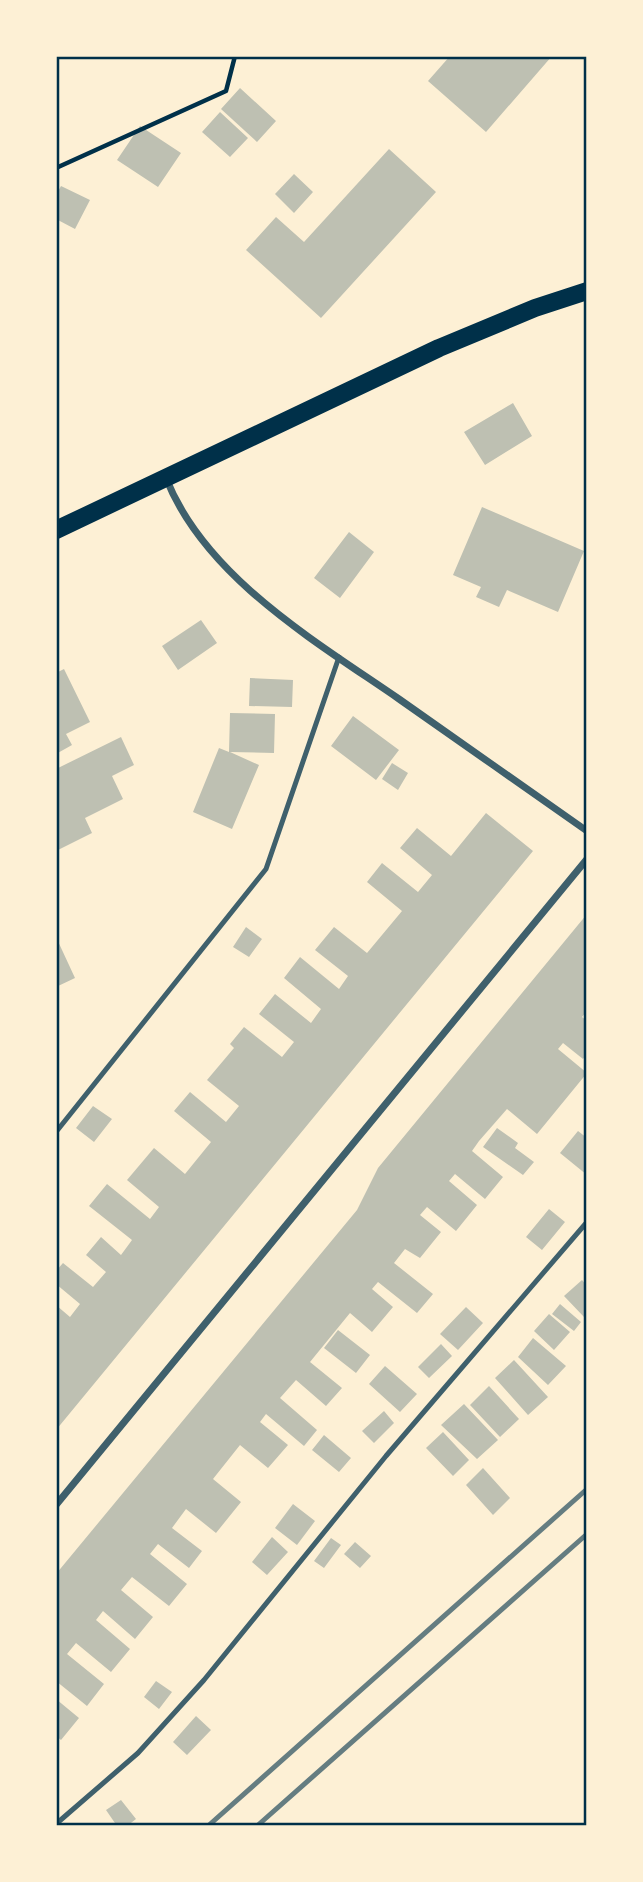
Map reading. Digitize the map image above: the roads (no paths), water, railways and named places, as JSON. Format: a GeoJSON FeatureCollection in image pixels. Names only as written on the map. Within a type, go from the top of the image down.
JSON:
{"type":"FeatureCollection","features":[{"type":"Feature","properties":{"kind":"main road"},"geometry":{"type":"LineString","coordinates":[[56,530],[439,348],[535,308],[587,291]]}},
{"type":"Feature","properties":{"kind":"street"},"geometry":{"type":"LineString","coordinates":[[166,477],[182,514],[217,559],[293,625],[587,831]]}},
{"type":"Feature","properties":{"kind":"street"},"geometry":{"type":"LineString","coordinates":[[56,1505],[587,859]]}},
{"type":"Feature","properties":{"kind":"lane"},"geometry":{"type":"LineString","coordinates":[[56,1132],[266,869],[339,657]]}},
{"type":"Feature","properties":{"kind":"lane"},"geometry":{"type":"LineString","coordinates":[[56,1824],[138,1753],[204,1680],[386,1456],[587,1222]]}},
{"type":"Feature","properties":{"kind":"railway"},"geometry":{"type":"LineString","coordinates":[[208,1826],[587,1489]]}},
{"type":"Feature","properties":{"kind":"railway"},"geometry":{"type":"LineString","coordinates":[[257,1826],[587,1534]]}}]}
